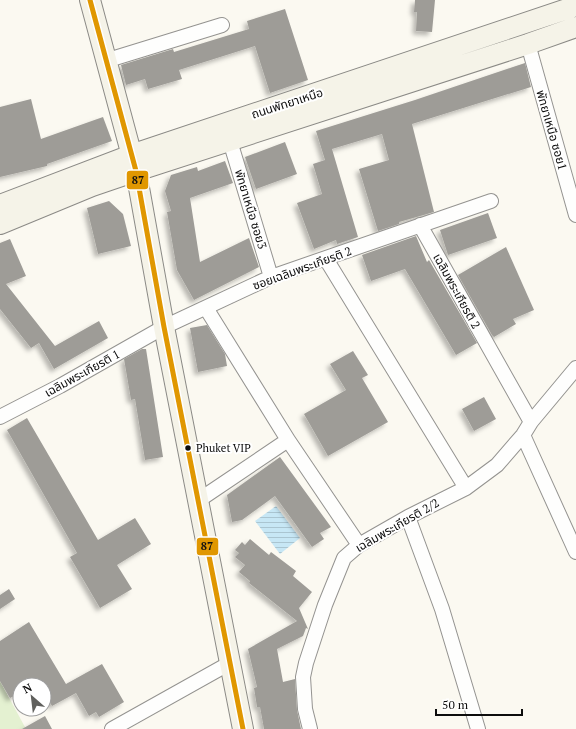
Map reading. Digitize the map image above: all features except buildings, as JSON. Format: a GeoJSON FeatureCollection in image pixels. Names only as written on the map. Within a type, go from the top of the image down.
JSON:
{"type":"FeatureCollection","features":[{"type":"Feature","properties":{"kind":"main road"},"geometry":{"type":"LineString","coordinates":[[90,0],[133,163],[243,729]]}},
{"type":"Feature","properties":{"kind":"main road","name":"ถนนพัทยาเหนือ"},"geometry":{"type":"LineString","coordinates":[[0,205],[133,163],[576,6]]}},
{"type":"Feature","properties":{"kind":"main road","name":"ถนนพัทยาเหนือ"},"geometry":{"type":"LineString","coordinates":[[0,224],[92,186],[133,163],[230,141],[576,27]]}},
{"type":"Feature","properties":{"kind":"street"},"geometry":{"type":"LineString","coordinates":[[105,61],[222,25]]}},
{"type":"Feature","properties":{"kind":"street","name":"พัทยาเหนือ ซอย1"},"geometry":{"type":"LineString","coordinates":[[528,44],[576,215]]}},
{"type":"Feature","properties":{"kind":"street","name":"พัทยาเหนือ ซอย3"},"geometry":{"type":"LineString","coordinates":[[230,141],[271,277]]}},
{"type":"Feature","properties":{"kind":"street"},"geometry":{"type":"LineString","coordinates":[[420,226],[491,201]]}},
{"type":"Feature","properties":{"kind":"street","name":"ซอยเฉลิมพระเกียรติ 2"},"geometry":{"type":"LineString","coordinates":[[164,327],[271,277],[420,226]]}},
{"type":"Feature","properties":{"kind":"street","name":"เฉลิมพระเกียรติ 2"},"geometry":{"type":"LineString","coordinates":[[420,226],[531,422]]}},
{"type":"Feature","properties":{"kind":"street"},"geometry":{"type":"LineString","coordinates":[[326,259],[466,488]]}},
{"type":"Feature","properties":{"kind":"street"},"geometry":{"type":"LineString","coordinates":[[206,308],[288,440],[359,546]]}},
{"type":"Feature","properties":{"kind":"street","name":"เฉลิมพระเกียรติ 1"},"geometry":{"type":"LineString","coordinates":[[0,417],[60,386],[164,327]]}},
{"type":"Feature","properties":{"kind":"street","name":"เฉลิมพระเกียรติ 2/2"},"geometry":{"type":"LineString","coordinates":[[310,729],[305,710],[303,677],[306,663],[325,605],[344,558],[359,546],[408,517],[466,488],[497,466],[524,435],[531,422],[576,368]]}},
{"type":"Feature","properties":{"kind":"street"},"geometry":{"type":"LineString","coordinates":[[524,435],[576,552]]}},
{"type":"Feature","properties":{"kind":"street"},"geometry":{"type":"LineString","coordinates":[[199,500],[288,440]]}},
{"type":"Feature","properties":{"kind":"street"},"geometry":{"type":"LineString","coordinates":[[408,517],[442,609],[478,729]]}},
{"type":"Feature","properties":{"kind":"street"},"geometry":{"type":"LineString","coordinates":[[112,729],[230,663]]}},
{"type":"Feature","properties":{"kind":"green space"},"geometry":{"type":"Polygon","coordinates":[[[0,681],[12,703],[12,717],[20,717],[26,729],[0,729],[0,681]]]}},
{"type":"Feature","properties":{"kind":"water"},"geometry":{"type":"Polygon","coordinates":[[[276,506],[300,538],[280,554],[255,521],[276,506]]]}},
{"type":"Feature","properties":{"kind":"transit line","name":"87"},"geometry":{"type":"LineString","coordinates":[[90,0],[136,171],[164,327],[243,729]]}},
{"type":"Feature","properties":{"kind":"place","name":"Phuket VIP"},"geometry":{"type":"Point","coordinates":[188,448]}}]}
